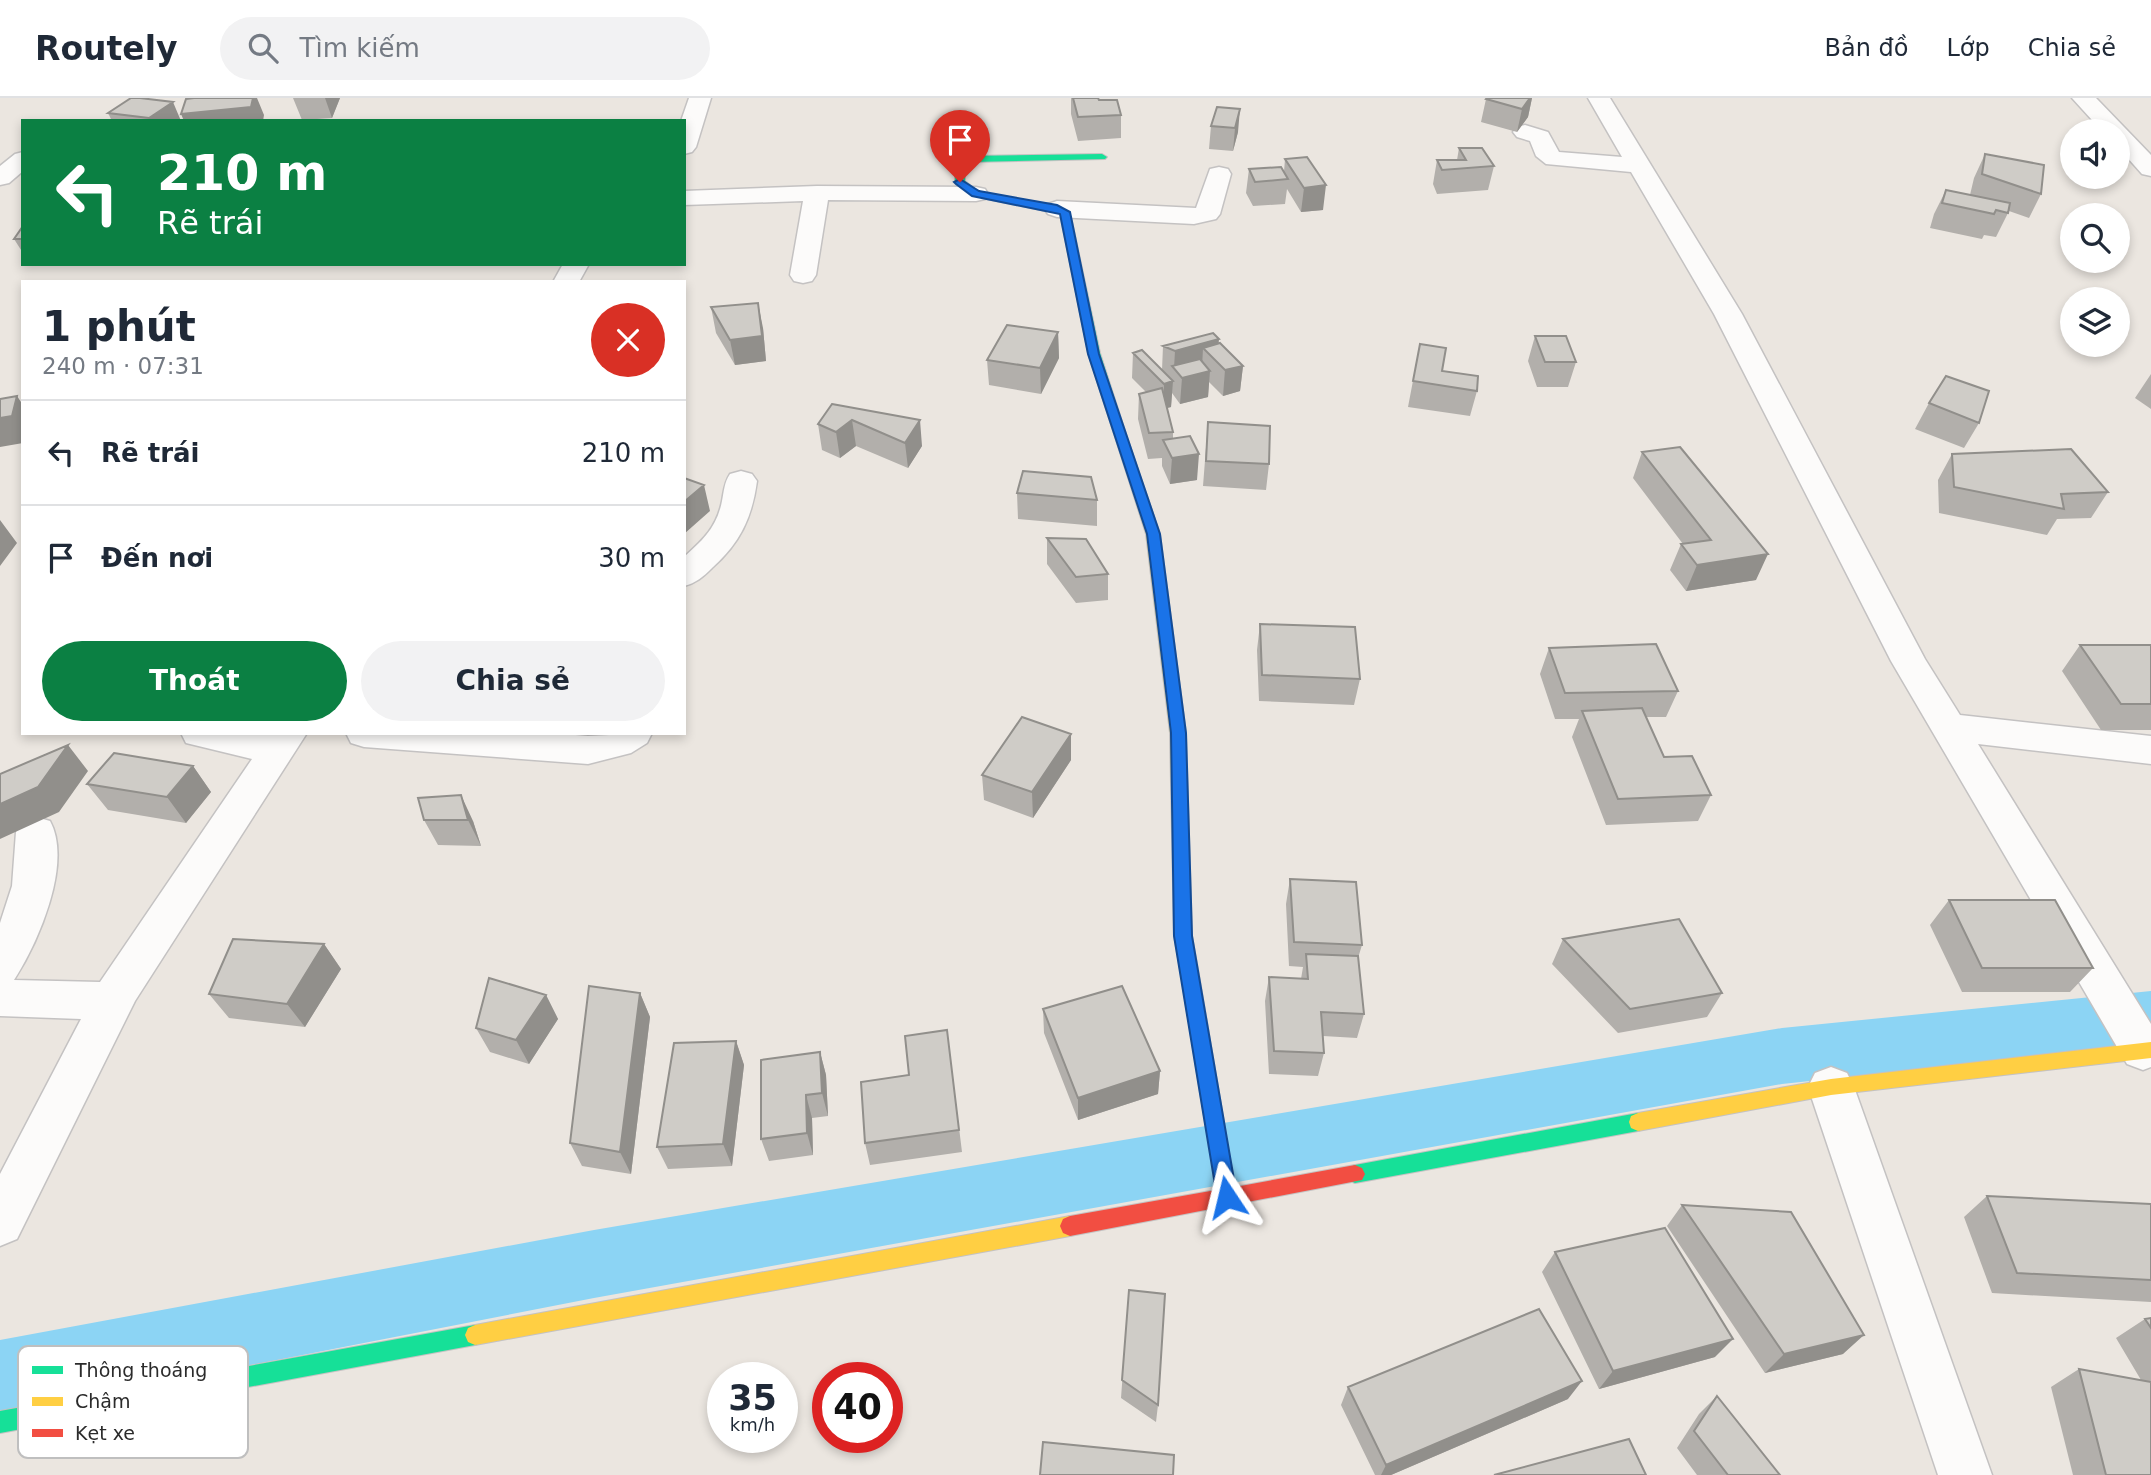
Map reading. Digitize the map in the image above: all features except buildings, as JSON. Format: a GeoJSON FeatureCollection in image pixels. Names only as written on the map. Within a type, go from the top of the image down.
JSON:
{"type":"FeatureCollection","features":[{"type":"Feature","properties":{"kind":"street"},"geometry":{"type":"LineString","coordinates":[[686,142],[700,98]]}},
{"type":"Feature","properties":{"kind":"street"},"geometry":{"type":"LineString","coordinates":[[248,1377],[1831,1087],[2147,1050],[2097,974],[1909,661],[1728,314],[1599,98]]}},
{"type":"Feature","properties":{"kind":"street"},"geometry":{"type":"LineString","coordinates":[[2083,98],[2103,119]]}},
{"type":"Feature","properties":{"kind":"street"},"geometry":{"type":"LineString","coordinates":[[1525,132],[1540,137],[1548,156],[1554,159],[1637,165]]}},
{"type":"Feature","properties":{"kind":"street"},"geometry":{"type":"LineString","coordinates":[[2130,147],[2151,169]]}},
{"type":"Feature","properties":{"kind":"street"},"geometry":{"type":"LineString","coordinates":[[976,194],[960,182],[960,166],[962,161],[967,159],[1102,157]]}},
{"type":"Feature","properties":{"kind":"street"},"geometry":{"type":"LineString","coordinates":[[4,192],[21,162]]}},
{"type":"Feature","properties":{"kind":"street"},"geometry":{"type":"LineString","coordinates":[[686,198],[817,192],[976,194],[1057,209],[1194,216],[1207,214],[1219,174]]}},
{"type":"Feature","properties":{"kind":"street"},"geometry":{"type":"LineString","coordinates":[[803,275],[817,192]]}},
{"type":"Feature","properties":{"kind":"street"},"geometry":{"type":"LineString","coordinates":[[1057,209],[1065,212],[1094,354],[1153,534],[1178,733],[1183,936],[1227,1197]]}},
{"type":"Feature","properties":{"kind":"street"},"geometry":{"type":"LineString","coordinates":[[686,573],[726,536],[738,512],[741,481]]}},
{"type":"Feature","properties":{"kind":"street"},"geometry":{"type":"LineString","coordinates":[[1950,727],[2151,750]]}},
{"type":"Feature","properties":{"kind":"street"},"geometry":{"type":"LineString","coordinates":[[207,735],[237,743],[285,741]]}},
{"type":"Feature","properties":{"kind":"street"},"geometry":{"type":"LineString","coordinates":[[390,735],[588,750],[605,749],[621,743],[631,735]]}},
{"type":"Feature","properties":{"kind":"street"},"geometry":{"type":"LineString","coordinates":[[0,1223],[113,1001],[285,741]]}},
{"type":"Feature","properties":{"kind":"street"},"geometry":{"type":"LineString","coordinates":[[0,967],[31,895],[38,860],[36,832]]}},
{"type":"Feature","properties":{"kind":"street"},"geometry":{"type":"LineString","coordinates":[[0,998],[113,1001]]}},
{"type":"Feature","properties":{"kind":"street"},"geometry":{"type":"LineString","coordinates":[[1831,1087],[1965,1475]]}},
{"type":"Feature","properties":{"kind":"street"},"geometry":{"type":"LineString","coordinates":[[0,1422],[18,1419]]}},
{"type":"Feature","properties":{"kind":"waterway"},"geometry":{"type":"LineString","coordinates":[[163,1346],[594,1264],[1782,1056],[2151,1018]]}},
{"type":"Feature","properties":{"kind":"waterway"},"geometry":{"type":"LineString","coordinates":[[0,1377],[18,1374]]}},
{"type":"Feature","properties":{"kind":"traffic: fast"},"geometry":{"type":"LineString","coordinates":[[1102,157],[967,159],[960,166],[960,182],[976,194],[1065,212],[1094,353],[1121,437]]}},
{"type":"Feature","properties":{"kind":"traffic: fast"},"geometry":{"type":"LineString","coordinates":[[1355,1174],[1638,1122]]}},
{"type":"Feature","properties":{"kind":"traffic: fast"},"geometry":{"type":"LineString","coordinates":[[248,1377],[475,1335]]}},
{"type":"Feature","properties":{"kind":"traffic: fast"},"geometry":{"type":"LineString","coordinates":[[0,1422],[18,1419]]}},
{"type":"Feature","properties":{"kind":"traffic: slow"},"geometry":{"type":"LineString","coordinates":[[1121,437],[1153,534],[1178,733],[1183,936],[1190,975]]}},
{"type":"Feature","properties":{"kind":"traffic: slow"},"geometry":{"type":"LineString","coordinates":[[1638,1122],[1831,1087],[2151,1050]]}},
{"type":"Feature","properties":{"kind":"traffic: slow"},"geometry":{"type":"LineString","coordinates":[[475,1335],[1070,1226]]}},
{"type":"Feature","properties":{"kind":"traffic: jam"},"geometry":{"type":"LineString","coordinates":[[1190,975],[1227,1197]]}},
{"type":"Feature","properties":{"kind":"traffic: jam"},"geometry":{"type":"LineString","coordinates":[[1070,1226],[1355,1174]]}},
{"type":"Feature","properties":{"kind":"route"},"geometry":{"type":"LineString","coordinates":[[960,182],[976,194],[1065,212],[1094,354],[1153,534],[1178,733],[1183,936],[1227,1197]]}}]}
